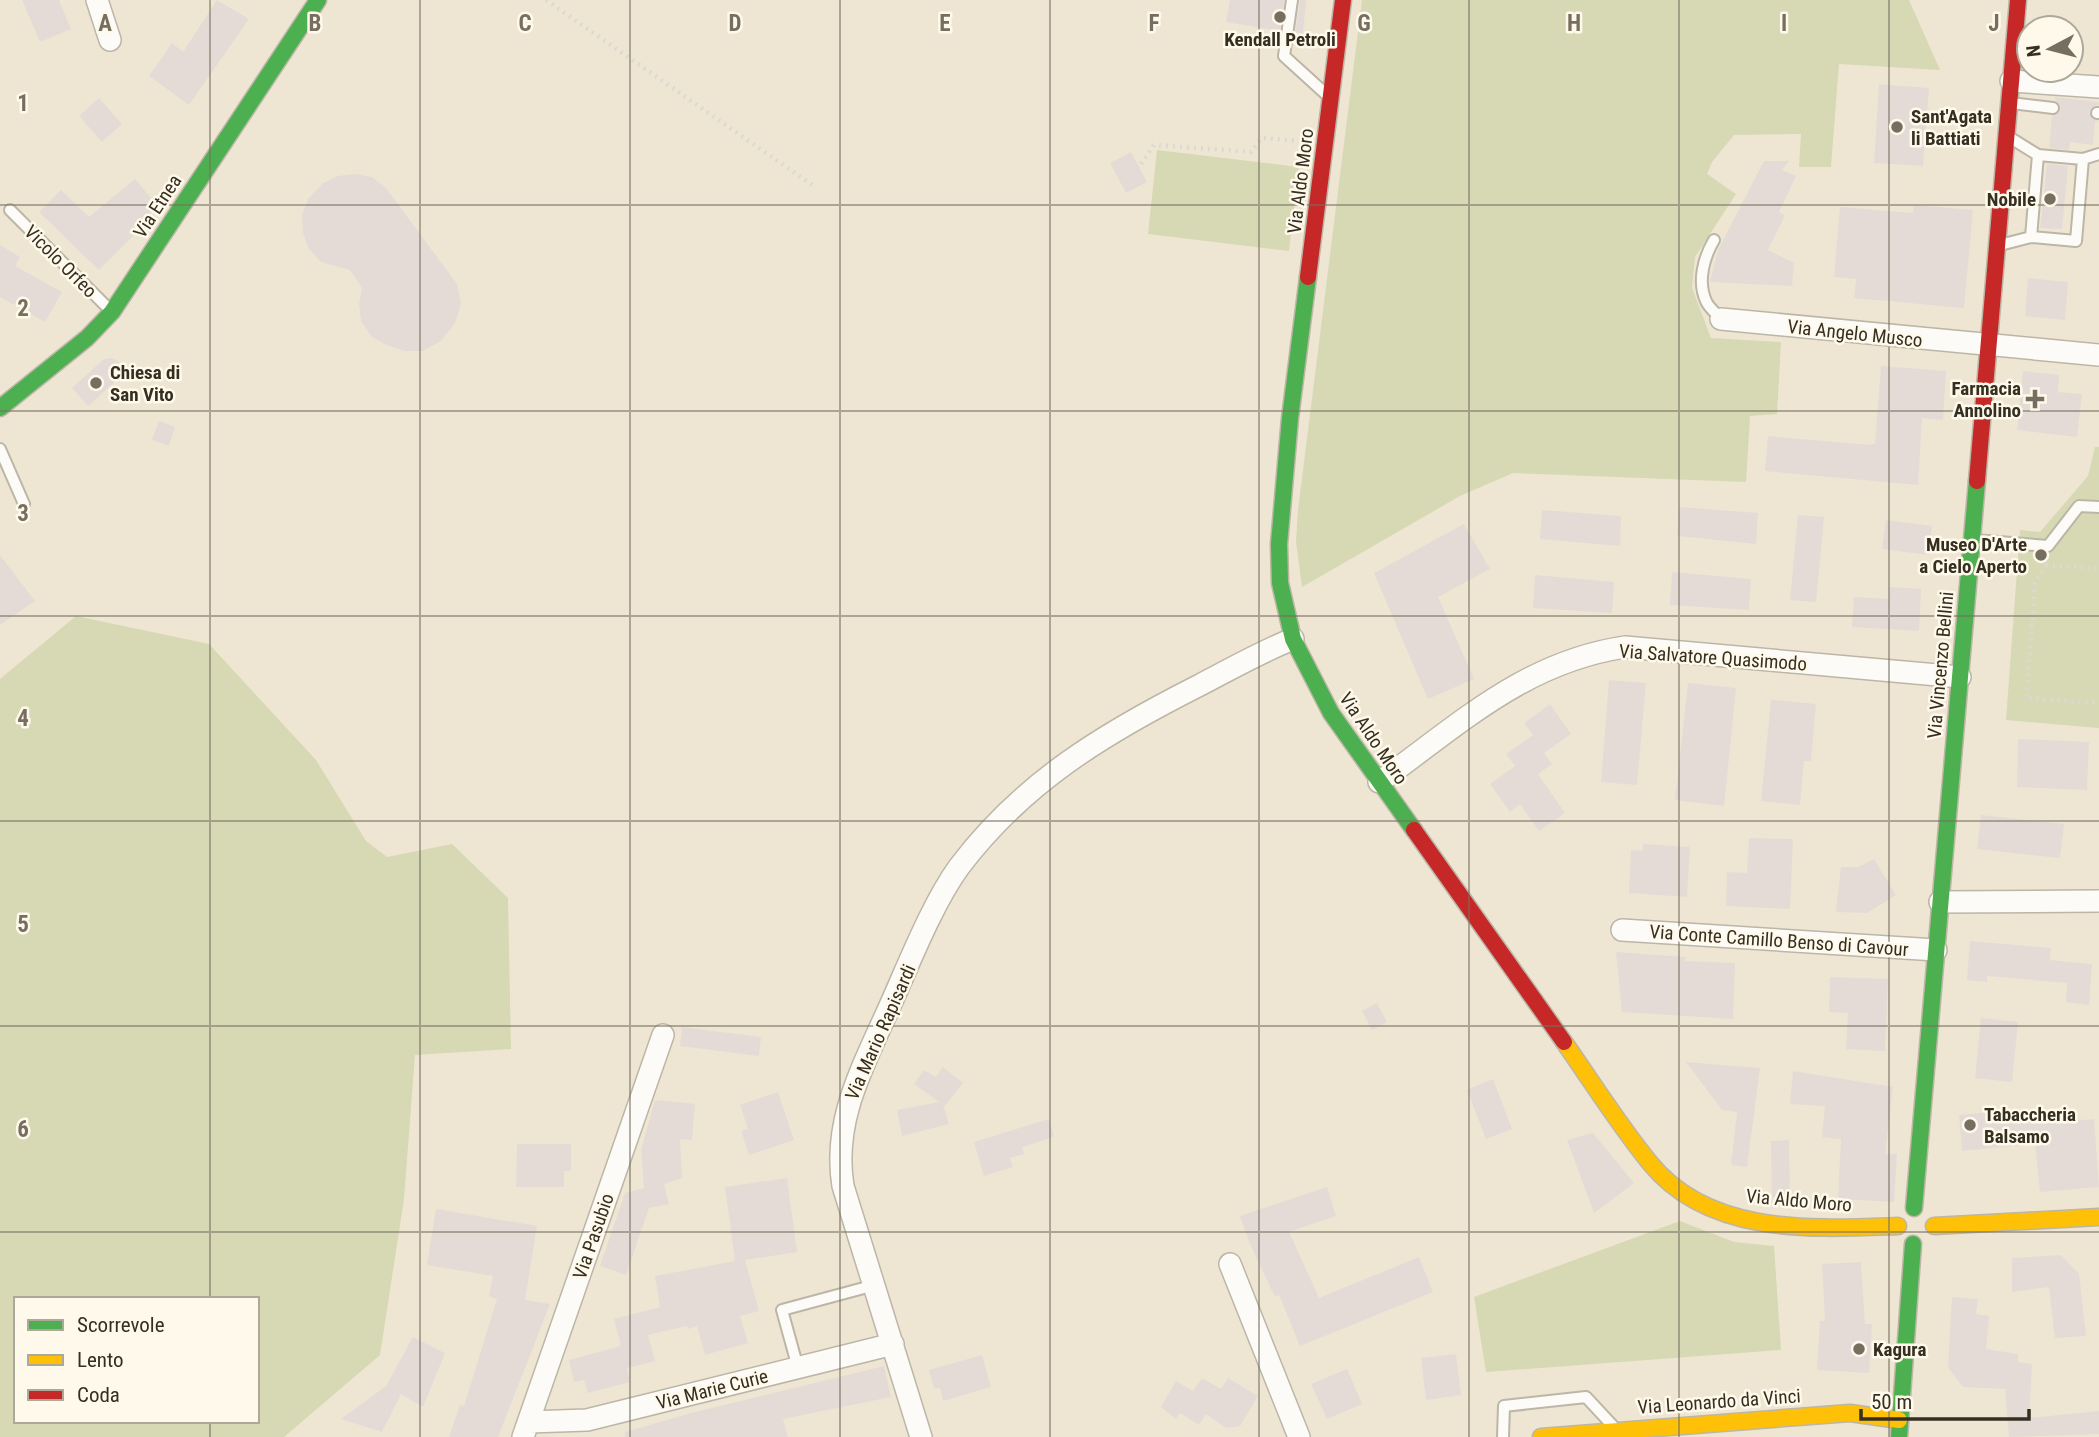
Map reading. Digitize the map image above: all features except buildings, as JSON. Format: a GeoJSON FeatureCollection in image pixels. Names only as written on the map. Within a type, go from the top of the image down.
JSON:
{"type":"FeatureCollection","features":[{"type":"Feature","properties":{"kind":"main road","name":"Via Etnea"},"geometry":{"type":"LineString","coordinates":[[0,408],[88,338],[112,312],[318,0]]}},
{"type":"Feature","properties":{"kind":"main road","name":"Via Aldo Moro"},"geometry":{"type":"LineString","coordinates":[[1343,0],[1281,499],[1280,583],[1293,639],[1331,713],[1634,1144],[1669,1182],[1704,1207],[1754,1220],[1810,1226],[1898,1226]]}},
{"type":"Feature","properties":{"kind":"main road","name":"Via Vincenzo Bellini"},"geometry":{"type":"LineString","coordinates":[[1914,1208],[2018,0]]}},
{"type":"Feature","properties":{"kind":"main road"},"geometry":{"type":"LineString","coordinates":[[1914,1208],[1925,1211],[1934,1226],[1930,1238],[1913,1244],[1904,1240],[1898,1226],[1901,1216],[1914,1208]]}},
{"type":"Feature","properties":{"kind":"main road"},"geometry":{"type":"LineString","coordinates":[[1934,1226],[2099,1217]]}},
{"type":"Feature","properties":{"kind":"main road"},"geometry":{"type":"LineString","coordinates":[[1895,1431],[1913,1244]]}},
{"type":"Feature","properties":{"kind":"main road","name":"Via Leonardo da Vinci"},"geometry":{"type":"LineString","coordinates":[[1552,1436],[1617,1430],[1709,1430],[1850,1413],[1895,1431]]}},
{"type":"Feature","properties":{"kind":"street"},"geometry":{"type":"LineString","coordinates":[[97,0],[110,40]]}},
{"type":"Feature","properties":{"kind":"street"},"geometry":{"type":"LineString","coordinates":[[2011,81],[2099,87]]}},
{"type":"Feature","properties":{"kind":"street","name":"Via Angelo Musco"},"geometry":{"type":"LineString","coordinates":[[1721,319],[2099,355]]}},
{"type":"Feature","properties":{"kind":"street","name":"Via Mario Rapisardi"},"geometry":{"type":"LineString","coordinates":[[921,1437],[843,1186],[840,1164],[841,1133],[855,1083],[919,942],[958,869],[1004,815],[1051,772],[1144,714],[1293,639]]}},
{"type":"Feature","properties":{"kind":"street","name":"Via Salvatore Quasimodo"},"geometry":{"type":"LineString","coordinates":[[1379,782],[1500,695],[1540,671],[1586,653],[1625,647],[1960,677]]}},
{"type":"Feature","properties":{"kind":"street"},"geometry":{"type":"LineString","coordinates":[[1940,902],[2099,901]]}},
{"type":"Feature","properties":{"kind":"street","name":"Via Conte Camillo Benso di Cavour"},"geometry":{"type":"LineString","coordinates":[[1622,930],[1936,950]]}},
{"type":"Feature","properties":{"kind":"street","name":"Via Pasubio"},"geometry":{"type":"LineString","coordinates":[[526,1430],[663,1035]]}},
{"type":"Feature","properties":{"kind":"street"},"geometry":{"type":"LineString","coordinates":[[1230,1264],[1298,1437]]}},
{"type":"Feature","properties":{"kind":"street","name":"Via Marie Curie"},"geometry":{"type":"LineString","coordinates":[[526,1430],[587,1420],[893,1344]]}},
{"type":"Feature","properties":{"kind":"lane"},"geometry":{"type":"LineString","coordinates":[[1292,0],[1284,56],[1331,99]]}},
{"type":"Feature","properties":{"kind":"lane"},"geometry":{"type":"LineString","coordinates":[[2009,103],[2053,108]]}},
{"type":"Feature","properties":{"kind":"lane"},"geometry":{"type":"LineString","coordinates":[[2007,135],[2038,155],[2084,159],[2099,154]]}},
{"type":"Feature","properties":{"kind":"lane"},"geometry":{"type":"LineString","coordinates":[[2031,237],[2038,155]]}},
{"type":"Feature","properties":{"kind":"lane"},"geometry":{"type":"LineString","coordinates":[[1997,246],[2031,237],[2076,241],[2084,159]]}},
{"type":"Feature","properties":{"kind":"lane","name":"Vicolo Orfeo"},"geometry":{"type":"LineString","coordinates":[[10,211],[112,312]]}},
{"type":"Feature","properties":{"kind":"lane"},"geometry":{"type":"LineString","coordinates":[[1714,240],[1703,258],[1703,277],[1706,301],[1721,319]]}},
{"type":"Feature","properties":{"kind":"lane"},"geometry":{"type":"LineString","coordinates":[[0,449],[24,504]]}},
{"type":"Feature","properties":{"kind":"lane"},"geometry":{"type":"LineString","coordinates":[[1972,540],[2048,546],[2079,506],[2099,507]]}},
{"type":"Feature","properties":{"kind":"lane"},"geometry":{"type":"LineString","coordinates":[[797,1368],[782,1310],[875,1285]]}},
{"type":"Feature","properties":{"kind":"lane"},"geometry":{"type":"LineString","coordinates":[[1503,1437],[1504,1406],[1586,1397],[1617,1430]]}},
{"type":"Feature","properties":{"kind":"path"},"geometry":{"type":"LineString","coordinates":[[546,0],[816,187]]}},
{"type":"Feature","properties":{"kind":"path"},"geometry":{"type":"LineString","coordinates":[[1141,164],[1154,145],[1251,152],[1262,138],[1302,141]]}},
{"type":"Feature","properties":{"kind":"path"},"geometry":{"type":"LineString","coordinates":[[2048,546],[2046,565],[2035,583],[2026,698],[2099,703]]}},
{"type":"Feature","properties":{"kind":"path"},"geometry":{"type":"LineString","coordinates":[[2046,565],[2099,569]]}},
{"type":"Feature","properties":{"kind":"green space"},"geometry":{"type":"Polygon","coordinates":[[[1362,0],[1909,0],[1940,70],[1839,64],[1831,167],[1799,167],[1801,134],[1734,135],[1712,162],[1707,174],[1736,194],[1695,257],[1692,288],[1711,338],[1781,342],[1777,414],[1750,416],[1746,482],[1513,473],[1460,496],[1302,587],[1296,542],[1298,510],[1362,0]]]}},
{"type":"Feature","properties":{"kind":"green space"},"geometry":{"type":"Polygon","coordinates":[[[1157,150],[1299,167],[1289,251],[1148,234],[1157,150]]]}},
{"type":"Feature","properties":{"kind":"green space"},"geometry":{"type":"Polygon","coordinates":[[[2095,447],[2099,447],[2099,728],[2006,720],[2020,530],[2040,532],[2088,476],[2095,447]]]}},
{"type":"Feature","properties":{"kind":"green space"},"geometry":{"type":"Polygon","coordinates":[[[76,616],[209,644],[316,760],[366,841],[387,857],[452,844],[508,898],[511,1049],[415,1055],[404,1199],[380,1355],[284,1437],[0,1437],[0,679],[76,616]]]}},
{"type":"Feature","properties":{"kind":"green space"},"geometry":{"type":"Polygon","coordinates":[[[1680,1221],[1734,1242],[1774,1246],[1781,1350],[1486,1372],[1474,1297],[1680,1221]]]}},
{"type":"Feature","properties":{"kind":"traffic: fast"},"geometry":{"type":"LineString","coordinates":[[0,408],[87,338],[112,312],[318,0]]}},
{"type":"Feature","properties":{"kind":"traffic: fast"},"geometry":{"type":"LineString","coordinates":[[1308,277],[1290,418],[1279,544],[1280,583],[1293,639],[1331,713],[1414,830]]}},
{"type":"Feature","properties":{"kind":"traffic: fast"},"geometry":{"type":"LineString","coordinates":[[1914,1208],[1977,481]]}},
{"type":"Feature","properties":{"kind":"traffic: fast"},"geometry":{"type":"LineString","coordinates":[[1899,1437],[1913,1244]]}},
{"type":"Feature","properties":{"kind":"traffic: slow"},"geometry":{"type":"LineString","coordinates":[[1564,1042],[1650,1163],[1674,1187],[1702,1204],[1732,1216],[1798,1227],[1898,1226]]}},
{"type":"Feature","properties":{"kind":"traffic: slow"},"geometry":{"type":"LineString","coordinates":[[1934,1226],[2099,1217]]}},
{"type":"Feature","properties":{"kind":"traffic: slow"},"geometry":{"type":"LineString","coordinates":[[1541,1437],[1850,1413],[1899,1420]]}},
{"type":"Feature","properties":{"kind":"traffic: jam"},"geometry":{"type":"LineString","coordinates":[[1308,277],[1343,0]]}},
{"type":"Feature","properties":{"kind":"traffic: jam"},"geometry":{"type":"LineString","coordinates":[[1977,481],[2018,0]]}},
{"type":"Feature","properties":{"kind":"traffic: jam"},"geometry":{"type":"LineString","coordinates":[[1414,830],[1564,1042]]}},
{"type":"Feature","properties":{"kind":"place","name":"Kendall Petroli"},"geometry":{"type":"Point","coordinates":[1280,17]}},
{"type":"Feature","properties":{"kind":"place","name":"Sant'Agata li Battiati"},"geometry":{"type":"Point","coordinates":[1897,127]}},
{"type":"Feature","properties":{"kind":"place","name":"Nobile"},"geometry":{"type":"Point","coordinates":[2050,199]}},
{"type":"Feature","properties":{"kind":"place","name":"Chiesa di San Vito"},"geometry":{"type":"Point","coordinates":[96,383]}},
{"type":"Feature","properties":{"kind":"place","name":"Farmacia Annolino"},"geometry":{"type":"Point","coordinates":[2035,399]}},
{"type":"Feature","properties":{"kind":"place","name":"Museo D'Arte a Cielo Aperto"},"geometry":{"type":"Point","coordinates":[2041,555]}},
{"type":"Feature","properties":{"kind":"place","name":"Tabaccheria Balsamo"},"geometry":{"type":"Point","coordinates":[1970,1125]}},
{"type":"Feature","properties":{"kind":"place","name":"Kagura"},"geometry":{"type":"Point","coordinates":[1859,1349]}}]}
